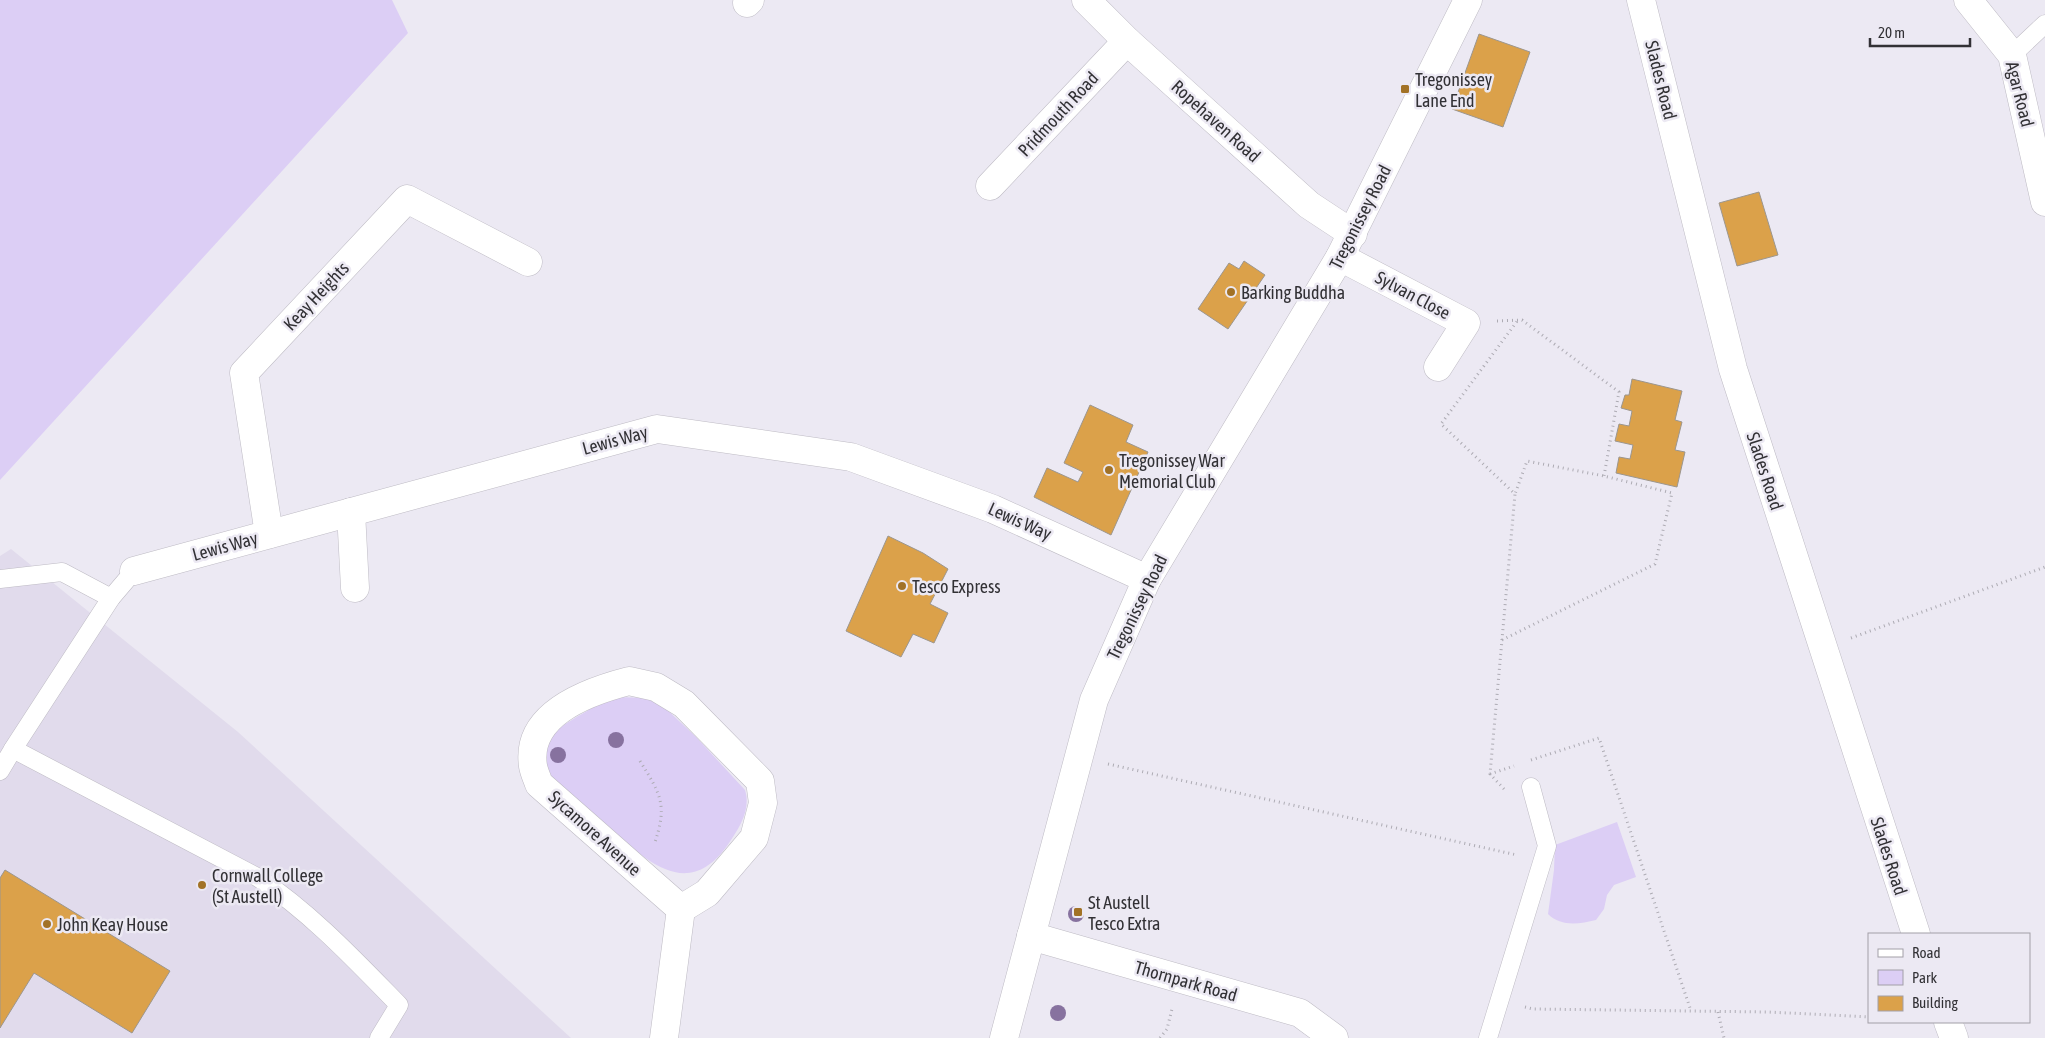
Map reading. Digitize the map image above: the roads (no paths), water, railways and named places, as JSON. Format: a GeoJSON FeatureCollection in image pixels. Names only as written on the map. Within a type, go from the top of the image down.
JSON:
{"type":"FeatureCollection","features":[{"type":"Feature","properties":{"kind":"street","name":"Ropehaven Road"},"geometry":{"type":"LineString","coordinates":[[1086,0],[1127,41],[1310,206],[1347,246]]}},
{"type":"Feature","properties":{"kind":"street","name":"Tregonissey Road"},"geometry":{"type":"LineString","coordinates":[[1004,1038],[1094,700],[1146,579],[1347,246],[1468,0]]}},
{"type":"Feature","properties":{"kind":"street","name":"Slades Road"},"geometry":{"type":"LineString","coordinates":[[1641,0],[1733,369],[1822,649],[1916,933]]}},
{"type":"Feature","properties":{"kind":"street","name":"Agar Road"},"geometry":{"type":"LineString","coordinates":[[1968,0],[2012,55],[2045,202]]}},
{"type":"Feature","properties":{"kind":"street","name":"Pridmouth Road"},"geometry":{"type":"LineString","coordinates":[[990,186],[1127,41]]}},
{"type":"Feature","properties":{"kind":"street","name":"Keay Heights"},"geometry":{"type":"LineString","coordinates":[[268,534],[244,373],[407,199],[528,262]]}},
{"type":"Feature","properties":{"kind":"street","name":"Sylvan Close"},"geometry":{"type":"LineString","coordinates":[[1347,246],[1466,323],[1438,367]]}},
{"type":"Feature","properties":{"kind":"street","name":"Lewis Way"},"geometry":{"type":"LineString","coordinates":[[134,571],[657,429],[851,457],[993,509],[1146,579]]}},
{"type":"Feature","properties":{"kind":"street"},"geometry":{"type":"LineString","coordinates":[[351,512],[355,588]]}},
{"type":"Feature","properties":{"kind":"street","name":"Sycamore Avenue"},"geometry":{"type":"LineString","coordinates":[[629,681],[656,687],[684,704],[760,781],[763,803],[754,838],[707,893],[681,909],[540,784],[533,765],[534,745],[542,726],[559,709],[602,688],[629,681]]}},
{"type":"Feature","properties":{"kind":"street"},"geometry":{"type":"LineString","coordinates":[[664,1038],[681,909]]}},
{"type":"Feature","properties":{"kind":"street","name":"Thornpark Road"},"geometry":{"type":"LineString","coordinates":[[1031,936],[1300,1013],[1334,1038]]}},
{"type":"Feature","properties":{"kind":"street"},"geometry":{"type":"LineString","coordinates":[[1948,1023],[1954,1038]]}},
{"type":"Feature","properties":{"kind":"lane"},"geometry":{"type":"LineString","coordinates":[[2012,55],[2045,24]]}},
{"type":"Feature","properties":{"kind":"lane"},"geometry":{"type":"LineString","coordinates":[[0,771],[12,749],[111,598],[134,571]]}},
{"type":"Feature","properties":{"kind":"lane"},"geometry":{"type":"LineString","coordinates":[[0,578],[62,572],[111,598]]}},
{"type":"Feature","properties":{"kind":"lane"},"geometry":{"type":"LineString","coordinates":[[12,749],[257,877],[285,896],[338,943],[399,1005],[379,1038]]}},
{"type":"Feature","properties":{"kind":"lane"},"geometry":{"type":"LineString","coordinates":[[1488,1038],[1546,846],[1531,787]]}},
{"type":"Feature","properties":{"kind":"place","name":"Tregonissey Lane End"},"geometry":{"type":"Point","coordinates":[1405,89]}},
{"type":"Feature","properties":{"kind":"place","name":"Barking Buddha"},"geometry":{"type":"Point","coordinates":[1231,292]}},
{"type":"Feature","properties":{"kind":"place","name":"Tregonissey War Memorial Club"},"geometry":{"type":"Point","coordinates":[1109,470]}},
{"type":"Feature","properties":{"kind":"place","name":"Tesco Express"},"geometry":{"type":"Point","coordinates":[902,586]}},
{"type":"Feature","properties":{"kind":"place","name":"Cornwall College (St Austell)"},"geometry":{"type":"Point","coordinates":[202,885]}},
{"type":"Feature","properties":{"kind":"place","name":"St Austell Tesco Extra"},"geometry":{"type":"Point","coordinates":[1078,912]}},
{"type":"Feature","properties":{"kind":"place","name":"John Keay House"},"geometry":{"type":"Point","coordinates":[47,924]}}]}
